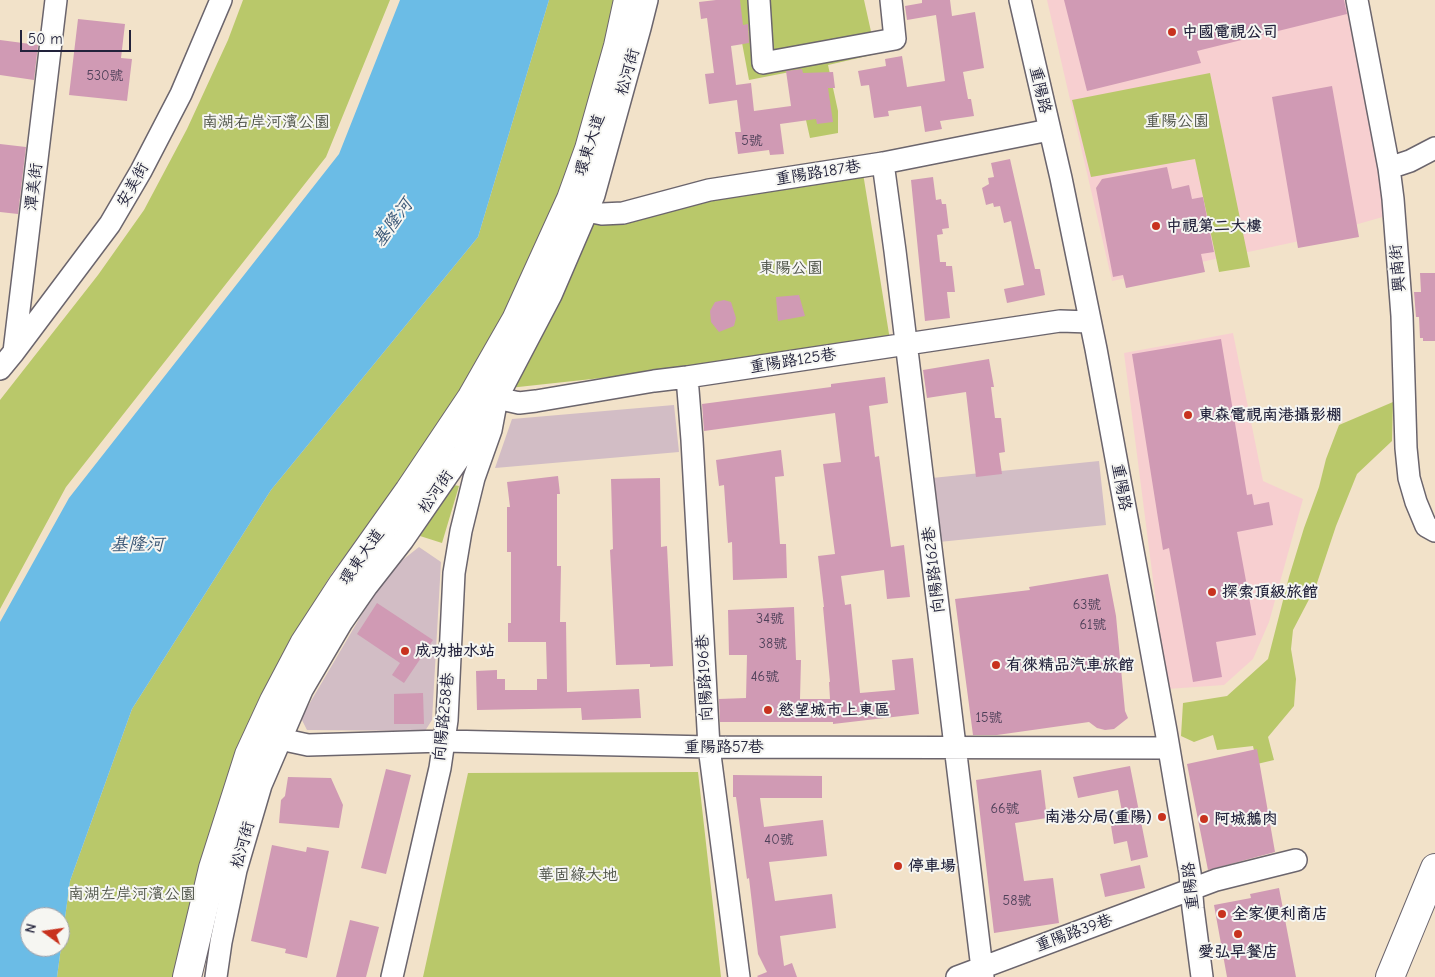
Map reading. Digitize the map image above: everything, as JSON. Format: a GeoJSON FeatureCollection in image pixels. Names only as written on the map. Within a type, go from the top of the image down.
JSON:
{"type":"FeatureCollection","features":[{"type":"Feature","properties":{"kind":"main road","name":"環東大道"},"geometry":{"type":"LineString","coordinates":[[187,977],[214,868],[237,790],[251,752],[305,643],[343,584],[461,416],[517,317],[573,195],[598,121],[629,0]]}},
{"type":"Feature","properties":{"kind":"main road"},"geometry":{"type":"LineString","coordinates":[[1390,977],[1435,868]]}},
{"type":"Feature","properties":{"kind":"street","name":"潭美街"},"geometry":{"type":"LineString","coordinates":[[14,352],[56,0]]}},
{"type":"Feature","properties":{"kind":"street","name":"安美街"},"geometry":{"type":"LineString","coordinates":[[14,352],[110,224],[141,171],[181,94],[221,0]]}},
{"type":"Feature","properties":{"kind":"street","name":"松河街"},"geometry":{"type":"LineString","coordinates":[[216,977],[221,942],[236,870],[261,785],[280,739],[302,690],[342,622],[403,540],[463,453],[497,398],[551,296],[587,211],[599,177],[638,37],[646,0]]}},
{"type":"Feature","properties":{"kind":"street"},"geometry":{"type":"LineString","coordinates":[[759,0],[764,63],[895,39],[891,0]]}},
{"type":"Feature","properties":{"kind":"street","name":"重陽路"},"geometry":{"type":"LineString","coordinates":[[1020,0],[1063,188],[1090,322],[1164,721],[1192,890],[1202,977]]}},
{"type":"Feature","properties":{"kind":"street","name":"興南街"},"geometry":{"type":"LineString","coordinates":[[1357,0],[1389,168],[1402,316],[1406,448],[1409,478],[1426,526],[1435,531]]}},
{"type":"Feature","properties":{"kind":"street","name":"重陽路187巷"},"geometry":{"type":"LineString","coordinates":[[587,211],[602,214],[623,213],[709,190],[882,163],[1049,130]]}},
{"type":"Feature","properties":{"kind":"street"},"geometry":{"type":"LineString","coordinates":[[1389,168],[1410,161],[1435,148]]}},
{"type":"Feature","properties":{"kind":"street","name":"向陽路162巷"},"geometry":{"type":"LineString","coordinates":[[882,163],[983,972]]}},
{"type":"Feature","properties":{"kind":"street","name":"重陽路125巷"},"geometry":{"type":"LineString","coordinates":[[497,398],[519,403],[536,402],[654,381],[1060,321],[1090,322]]}},
{"type":"Feature","properties":{"kind":"street"},"geometry":{"type":"LineString","coordinates":[[0,369],[14,352]]}},
{"type":"Feature","properties":{"kind":"street","name":"向陽路196巷"},"geometry":{"type":"LineString","coordinates":[[687,377],[709,747],[739,977]]}},
{"type":"Feature","properties":{"kind":"street","name":"向陽路258巷"},"geometry":{"type":"LineString","coordinates":[[392,977],[440,768],[447,720],[454,573],[461,531],[474,478],[491,430],[497,398]]}},
{"type":"Feature","properties":{"kind":"street","name":"重陽路57巷"},"geometry":{"type":"LineString","coordinates":[[280,739],[308,745],[444,741],[709,747],[1168,748]]}},
{"type":"Feature","properties":{"kind":"street","name":"重陽路39巷"},"geometry":{"type":"LineString","coordinates":[[957,977],[983,972],[1216,880],[1296,860]]}},
{"type":"Feature","properties":{"kind":"shaded area"},"geometry":{"type":"Polygon","coordinates":[[[1047,0],[1349,0],[1386,216],[1295,242],[1112,281],[1047,0]]]}},
{"type":"Feature","properties":{"kind":"shaded area"},"geometry":{"type":"Polygon","coordinates":[[[1233,333],[1263,481],[1303,499],[1269,622],[1253,659],[1224,685],[1167,689],[1124,353],[1233,333]]]}},
{"type":"Feature","properties":{"kind":"shaded area"},"geometry":{"type":"Polygon","coordinates":[[[674,405],[679,452],[495,468],[512,419],[674,405]]]}},
{"type":"Feature","properties":{"kind":"shaded area"},"geometry":{"type":"Polygon","coordinates":[[[1099,461],[1106,525],[939,542],[932,478],[1099,461]]]}},
{"type":"Feature","properties":{"kind":"shaded area","name":"成功抽水站"},"geometry":{"type":"Polygon","coordinates":[[[419,547],[441,562],[432,720],[425,731],[307,730],[301,718],[372,597],[400,562],[419,547]]]}},
{"type":"Feature","properties":{"kind":"green space","name":"南湖右岸河濱公園"},"geometry":{"type":"Polygon","coordinates":[[[243,0],[390,0],[326,157],[66,487],[0,609],[0,400],[98,275],[144,210],[187,129],[228,40],[243,0]]]}},
{"type":"Feature","properties":{"kind":"green space","name":"南湖左岸河濱公園"},"geometry":{"type":"Polygon","coordinates":[[[549,0],[625,0],[596,113],[498,335],[431,444],[332,573],[284,652],[258,702],[228,778],[179,977],[57,977],[60,957],[70,957],[70,907],[66,907],[70,881],[132,709],[271,490],[478,237],[549,0]]]}},
{"type":"Feature","properties":{"kind":"green space"},"geometry":{"type":"Polygon","coordinates":[[[734,0],[864,0],[876,54],[828,65],[838,111],[838,133],[810,138],[795,71],[749,80],[734,0]]]}},
{"type":"Feature","properties":{"kind":"green space","name":"重陽公園"},"geometry":{"type":"Polygon","coordinates":[[[1210,73],[1250,267],[1219,272],[1195,159],[1091,177],[1072,100],[1210,73]]]}},
{"type":"Feature","properties":{"kind":"green space","name":"東陽公園"},"geometry":{"type":"Polygon","coordinates":[[[862,167],[890,340],[675,370],[509,388],[595,220],[862,167]]]}},
{"type":"Feature","properties":{"kind":"green space"},"geometry":{"type":"Polygon","coordinates":[[[1393,402],[1392,441],[1357,474],[1336,526],[1316,586],[1293,630],[1291,649],[1296,679],[1294,706],[1268,737],[1274,760],[1257,764],[1253,746],[1217,750],[1213,735],[1194,742],[1181,736],[1183,703],[1227,696],[1268,659],[1289,577],[1319,487],[1326,459],[1339,425],[1393,402]]]}},
{"type":"Feature","properties":{"kind":"green space"},"geometry":{"type":"Polygon","coordinates":[[[454,485],[459,486],[442,543],[420,536],[454,485]]]}},
{"type":"Feature","properties":{"kind":"green space","name":"華固綠大地"},"geometry":{"type":"Polygon","coordinates":[[[698,772],[721,977],[423,977],[468,773],[698,772]]]}},
{"type":"Feature","properties":{"kind":"water","name":"基隆河"},"geometry":{"type":"Polygon","coordinates":[[[400,0],[549,0],[478,237],[271,490],[132,709],[70,881],[66,907],[20,907],[20,957],[60,957],[57,977],[0,977],[0,622],[69,498],[339,154],[400,0]]]}},
{"type":"Feature","properties":{"kind":"building"},"geometry":{"type":"Polygon","coordinates":[[[740,0],[743,25],[748,24],[749,43],[731,46],[736,85],[751,83],[754,111],[791,106],[786,71],[802,69],[803,73],[833,72],[835,88],[828,88],[833,122],[817,124],[816,119],[780,124],[784,154],[770,155],[769,150],[738,154],[735,132],[741,132],[737,100],[709,104],[705,74],[714,73],[707,18],[701,19],[699,2],[740,0]]]}},
{"type":"Feature","properties":{"kind":"building"},"geometry":{"type":"Polygon","coordinates":[[[922,0],[950,0],[952,16],[975,12],[984,68],[963,72],[968,99],[971,99],[974,116],[940,121],[942,129],[925,132],[921,106],[888,111],[889,116],[874,118],[869,85],[861,86],[858,71],[886,66],[885,59],[902,56],[907,87],[945,81],[936,15],[907,20],[905,6],[922,3],[922,0]]]}},
{"type":"Feature","properties":{"kind":"building","name":"中國電視公司"},"geometry":{"type":"Polygon","coordinates":[[[1064,0],[1344,0],[1347,14],[1197,51],[1201,63],[1087,91],[1064,0]]]}},
{"type":"Feature","properties":{"kind":"building"},"geometry":{"type":"Polygon","coordinates":[[[78,19],[125,24],[121,58],[132,59],[127,101],[69,95],[78,19]]]}},
{"type":"Feature","properties":{"kind":"building"},"geometry":{"type":"Polygon","coordinates":[[[0,40],[38,45],[34,80],[0,75],[0,40]]]}},
{"type":"Feature","properties":{"kind":"building"},"geometry":{"type":"Polygon","coordinates":[[[1332,86],[1359,237],[1298,248],[1272,97],[1332,86]]]}},
{"type":"Feature","properties":{"kind":"building"},"geometry":{"type":"Polygon","coordinates":[[[0,144],[26,147],[18,214],[0,212],[0,144]]]}},
{"type":"Feature","properties":{"kind":"building"},"geometry":{"type":"Polygon","coordinates":[[[1010,159],[1035,269],[1040,269],[1045,295],[1007,303],[1004,289],[1024,285],[1011,221],[1004,223],[1000,206],[994,207],[993,203],[986,205],[982,188],[989,184],[988,178],[994,177],[991,163],[1010,159]]]}},
{"type":"Feature","properties":{"kind":"building","name":"中視第二大樓"},"geometry":{"type":"Polygon","coordinates":[[[1167,167],[1172,189],[1189,185],[1192,199],[1203,197],[1214,252],[1201,254],[1205,272],[1126,288],[1123,275],[1113,277],[1096,188],[1102,179],[1167,167]]]}},
{"type":"Feature","properties":{"kind":"building"},"geometry":{"type":"Polygon","coordinates":[[[933,177],[936,200],[941,199],[942,204],[946,204],[949,228],[942,229],[943,234],[937,235],[940,262],[946,262],[946,266],[952,266],[955,292],[947,292],[950,318],[925,321],[911,180],[933,177]]]}},
{"type":"Feature","properties":{"kind":"building"},"geometry":{"type":"Polygon","coordinates":[[[1420,273],[1435,273],[1435,341],[1423,341],[1423,338],[1420,338],[1419,317],[1416,317],[1414,292],[1421,292],[1420,273]]]}},
{"type":"Feature","properties":{"kind":"building"},"geometry":{"type":"Polygon","coordinates":[[[799,295],[805,316],[778,321],[776,297],[799,295]]]}},
{"type":"Feature","properties":{"kind":"building"},"geometry":{"type":"Polygon","coordinates":[[[724,300],[731,302],[736,318],[734,326],[719,332],[711,322],[710,311],[715,302],[724,300]]]}},
{"type":"Feature","properties":{"kind":"building"},"geometry":{"type":"Polygon","coordinates":[[[1221,339],[1247,495],[1252,494],[1254,505],[1269,502],[1273,525],[1237,532],[1256,635],[1216,642],[1222,677],[1193,682],[1169,548],[1163,550],[1132,354],[1221,339]]]}},
{"type":"Feature","properties":{"kind":"building"},"geometry":{"type":"Polygon","coordinates":[[[989,359],[994,387],[991,387],[995,418],[1001,418],[1005,452],[999,453],[1002,474],[976,477],[966,392],[927,398],[923,370],[989,359]]]}},
{"type":"Feature","properties":{"kind":"building"},"geometry":{"type":"Polygon","coordinates":[[[885,377],[888,403],[869,406],[875,457],[879,456],[891,547],[904,545],[910,597],[887,599],[884,570],[841,576],[845,605],[851,604],[860,693],[895,690],[892,660],[913,658],[919,714],[833,724],[833,722],[720,722],[719,699],[746,698],[747,655],[729,655],[728,610],[794,607],[796,660],[801,660],[800,699],[830,699],[824,607],[818,556],[835,554],[823,464],[841,462],[835,413],[704,431],[702,404],[831,387],[831,384],[885,377]]]}},
{"type":"Feature","properties":{"kind":"building"},"geometry":{"type":"Polygon","coordinates":[[[781,450],[784,476],[775,477],[780,544],[786,544],[787,578],[733,580],[732,542],[728,543],[724,485],[719,486],[716,460],[781,450]]]}},
{"type":"Feature","properties":{"kind":"building"},"geometry":{"type":"Polygon","coordinates":[[[558,476],[560,494],[557,494],[557,566],[561,566],[560,622],[566,622],[567,692],[639,689],[641,718],[582,720],[581,708],[477,710],[476,671],[497,670],[497,679],[505,679],[505,690],[537,690],[537,679],[547,679],[546,642],[508,642],[508,623],[511,623],[511,552],[507,552],[507,507],[510,507],[507,482],[558,476]]]}},
{"type":"Feature","properties":{"kind":"building"},"geometry":{"type":"Polygon","coordinates":[[[660,478],[661,547],[667,546],[673,666],[650,667],[650,664],[616,665],[610,550],[613,549],[611,479],[660,478]]]}},
{"type":"Feature","properties":{"kind":"building"},"geometry":{"type":"Polygon","coordinates":[[[1108,574],[1116,616],[1125,711],[1128,718],[1114,729],[1105,730],[1097,728],[1089,722],[997,735],[973,735],[955,599],[1030,590],[1029,587],[1108,574]]]}},
{"type":"Feature","properties":{"kind":"building","name":"成功抽水站"},"geometry":{"type":"Polygon","coordinates":[[[377,603],[433,640],[404,683],[392,675],[400,663],[357,634],[377,603]]]}},
{"type":"Feature","properties":{"kind":"building","name":"成功抽水站"},"geometry":{"type":"Polygon","coordinates":[[[423,693],[424,724],[394,724],[394,694],[423,693]]]}},
{"type":"Feature","properties":{"kind":"building"},"geometry":{"type":"Polygon","coordinates":[[[1257,749],[1275,852],[1208,870],[1187,764],[1257,749]]]}},
{"type":"Feature","properties":{"kind":"building"},"geometry":{"type":"Polygon","coordinates":[[[1130,766],[1148,857],[1131,861],[1127,841],[1114,844],[1111,826],[1124,823],[1118,790],[1078,798],[1073,777],[1130,766]]]}},
{"type":"Feature","properties":{"kind":"building"},"geometry":{"type":"Polygon","coordinates":[[[386,769],[411,775],[386,874],[361,868],[386,769]]]}},
{"type":"Feature","properties":{"kind":"building"},"geometry":{"type":"Polygon","coordinates":[[[1041,770],[1047,818],[1015,823],[1024,881],[1053,878],[1059,923],[994,933],[976,780],[1041,770]]]}},
{"type":"Feature","properties":{"kind":"building"},"geometry":{"type":"Polygon","coordinates":[[[733,775],[822,776],[822,798],[760,798],[764,827],[823,820],[827,856],[769,862],[775,901],[832,894],[836,928],[780,936],[784,966],[792,963],[797,977],[757,976],[767,972],[758,954],[749,878],[747,879],[736,797],[733,797],[733,775]]]}},
{"type":"Feature","properties":{"kind":"building"},"geometry":{"type":"Polygon","coordinates":[[[288,777],[331,778],[343,805],[339,828],[279,823],[281,800],[285,796],[288,777]]]}},
{"type":"Feature","properties":{"kind":"building"},"geometry":{"type":"Polygon","coordinates":[[[272,845],[306,852],[307,847],[329,851],[307,958],[285,953],[286,949],[251,941],[272,845]]]}},
{"type":"Feature","properties":{"kind":"building"},"geometry":{"type":"Polygon","coordinates":[[[1140,865],[1145,888],[1105,897],[1100,874],[1140,865]]]}},
{"type":"Feature","properties":{"kind":"building"},"geometry":{"type":"Polygon","coordinates":[[[1279,888],[1296,977],[1227,977],[1214,905],[1251,898],[1250,894],[1279,888]]]}},
{"type":"Feature","properties":{"kind":"building"},"geometry":{"type":"Polygon","coordinates":[[[350,920],[379,927],[366,977],[336,977],[350,920]]]}},
{"type":"Feature","properties":{"kind":"place","name":"中國電視公司"},"geometry":{"type":"Point","coordinates":[1172,32]}},
{"type":"Feature","properties":{"kind":"place","name":"中視第二大樓"},"geometry":{"type":"Point","coordinates":[1156,226]}},
{"type":"Feature","properties":{"kind":"place","name":"東森電視南港攝影棚"},"geometry":{"type":"Point","coordinates":[1188,415]}},
{"type":"Feature","properties":{"kind":"place","name":"探索頂級旅館"},"geometry":{"type":"Point","coordinates":[1212,592]}},
{"type":"Feature","properties":{"kind":"place","name":"成功抽水站"},"geometry":{"type":"Point","coordinates":[405,651]}},
{"type":"Feature","properties":{"kind":"place","name":"有徠精品汽車旅館"},"geometry":{"type":"Point","coordinates":[996,665]}},
{"type":"Feature","properties":{"kind":"place","name":"慾望城市上東區"},"geometry":{"type":"Point","coordinates":[768,710]}},
{"type":"Feature","properties":{"kind":"place","name":"南港分局(重陽)"},"geometry":{"type":"Point","coordinates":[1162,817]}},
{"type":"Feature","properties":{"kind":"place","name":"阿城鵝肉"},"geometry":{"type":"Point","coordinates":[1204,819]}},
{"type":"Feature","properties":{"kind":"place","name":"停車場"},"geometry":{"type":"Point","coordinates":[898,866]}},
{"type":"Feature","properties":{"kind":"place","name":"全家便利商店"},"geometry":{"type":"Point","coordinates":[1222,914]}},
{"type":"Feature","properties":{"kind":"place","name":"愛弘早餐店"},"geometry":{"type":"Point","coordinates":[1238,934]}}]}
